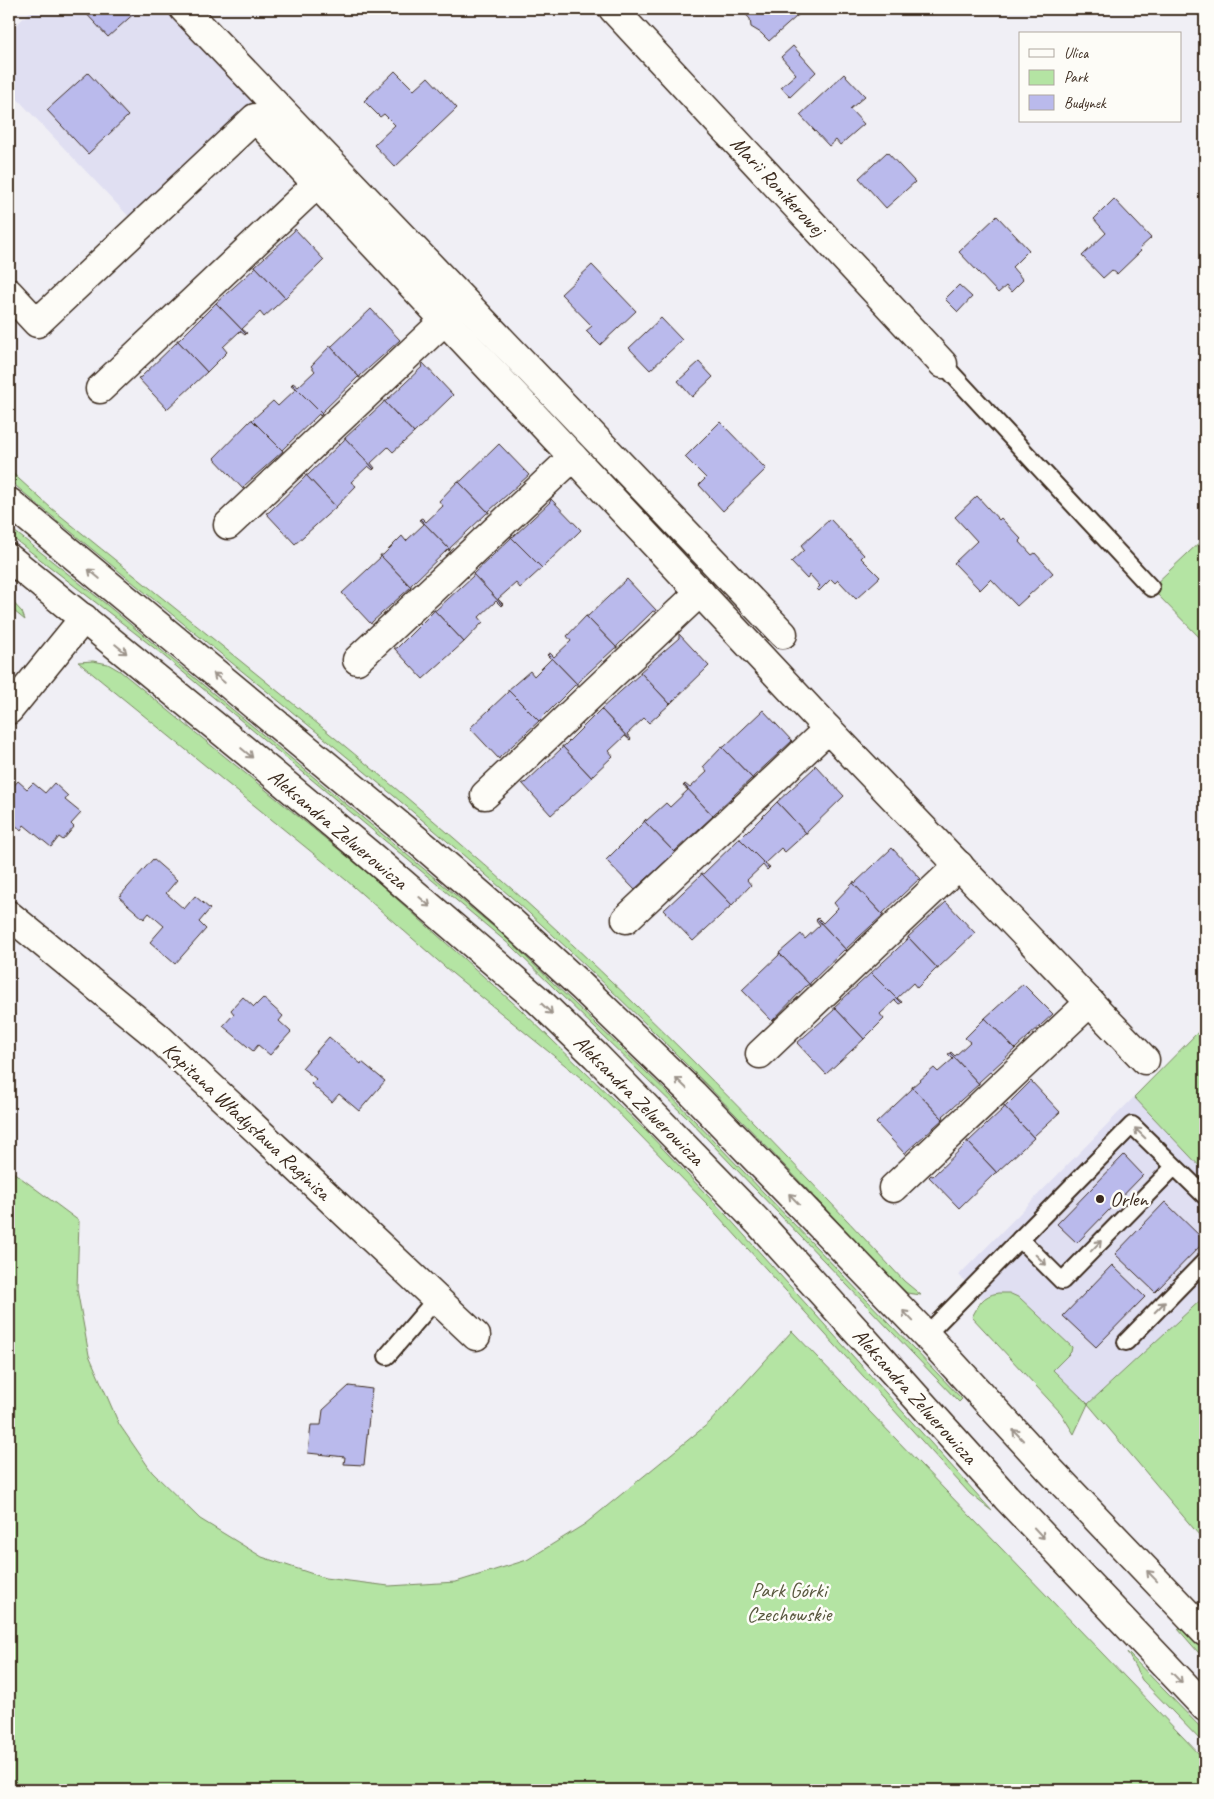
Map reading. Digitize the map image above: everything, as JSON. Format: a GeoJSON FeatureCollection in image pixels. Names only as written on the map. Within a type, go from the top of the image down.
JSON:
{"type":"FeatureCollection","features":[{"type":"Feature","properties":{"kind":"street"},"geometry":{"type":"LineString","coordinates":[[184,9],[784,634]]}},
{"type":"Feature","properties":{"kind":"street","name":"Marii Ronikerowej"},"geometry":{"type":"LineString","coordinates":[[613,9],[943,364]]}},
{"type":"Feature","properties":{"kind":"street"},"geometry":{"type":"LineString","coordinates":[[9,293],[37,323],[255,118],[828,729],[1145,1060]]}},
{"type":"Feature","properties":{"kind":"street"},"geometry":{"type":"LineString","coordinates":[[100,390],[317,184]]}},
{"type":"Feature","properties":{"kind":"street"},"geometry":{"type":"LineString","coordinates":[[228,525],[445,320]]}},
{"type":"Feature","properties":{"kind":"street"},"geometry":{"type":"LineString","coordinates":[[357,660],[573,456]]}},
{"type":"Feature","properties":{"kind":"street","name":"Aleksandra Zelwerowicza"},"geometry":{"type":"LineString","coordinates":[[9,502],[424,846],[505,916],[581,986],[693,1094],[926,1335],[1051,1471],[1205,1632]]}},
{"type":"Feature","properties":{"kind":"street","name":"Aleksandra Zelwerowicza"},"geometry":{"type":"LineString","coordinates":[[9,558],[371,856],[545,1006],[754,1217],[1006,1497],[1205,1708]]}},
{"type":"Feature","properties":{"kind":"street"},"geometry":{"type":"LineString","coordinates":[[485,795],[700,592]]}},
{"type":"Feature","properties":{"kind":"street"},"geometry":{"type":"LineString","coordinates":[[9,710],[84,618]]}},
{"type":"Feature","properties":{"kind":"street"},"geometry":{"type":"LineString","coordinates":[[626,920],[828,729]]}},
{"type":"Feature","properties":{"kind":"street"},"geometry":{"type":"LineString","coordinates":[[760,1054],[959,865]]}},
{"type":"Feature","properties":{"kind":"street","name":"Kapitana Władysława Raginisa"},"geometry":{"type":"LineString","coordinates":[[9,915],[158,1037],[476,1336]]}},
{"type":"Feature","properties":{"kind":"street"},"geometry":{"type":"LineString","coordinates":[[893,1188],[1090,1002]]}},
{"type":"Feature","properties":{"kind":"lane"},"geometry":{"type":"LineString","coordinates":[[943,364],[1151,588]]}},
{"type":"Feature","properties":{"kind":"lane"},"geometry":{"type":"LineString","coordinates":[[926,1335],[1132,1125],[1205,1196]]}},
{"type":"Feature","properties":{"kind":"lane"},"geometry":{"type":"LineString","coordinates":[[1020,1239],[1062,1281],[1174,1167]]}},
{"type":"Feature","properties":{"kind":"lane"},"geometry":{"type":"LineString","coordinates":[[1126,1342],[1205,1261]]}},
{"type":"Feature","properties":{"kind":"lane"},"geometry":{"type":"LineString","coordinates":[[387,1356],[436,1299]]}},
{"type":"Feature","properties":{"kind":"shaded area"},"geometry":{"type":"Polygon","coordinates":[[[33,9],[168,9],[258,103],[134,222],[9,90],[9,32],[33,9]]]}},
{"type":"Feature","properties":{"kind":"shaded area"},"geometry":{"type":"Polygon","coordinates":[[[1134,1097],[1205,1172],[1205,1296],[1088,1404],[1053,1370],[1071,1352],[1072,1347],[1020,1298],[988,1295],[982,1299],[959,1275],[1134,1097]]]}},
{"type":"Feature","properties":{"kind":"green space"},"geometry":{"type":"Polygon","coordinates":[[[9,470],[51,508],[355,754],[513,890],[629,998],[796,1166],[904,1281],[921,1295],[907,1293],[894,1282],[757,1136],[663,1041],[518,903],[337,748],[30,498],[9,480],[9,470]]]}},
{"type":"Feature","properties":{"kind":"green space"},"geometry":{"type":"Polygon","coordinates":[[[9,527],[101,600],[501,933],[669,1094],[962,1399],[959,1402],[689,1120],[511,946],[153,647],[9,535],[9,527]]]}},
{"type":"Feature","properties":{"kind":"green space"},"geometry":{"type":"Polygon","coordinates":[[[1205,537],[1205,643],[1151,588],[1205,537]]]}},
{"type":"Feature","properties":{"kind":"green space"},"geometry":{"type":"Polygon","coordinates":[[[9,598],[22,612],[25,620],[9,607],[9,598]]]}},
{"type":"Feature","properties":{"kind":"green space"},"geometry":{"type":"Polygon","coordinates":[[[93,661],[108,664],[120,671],[370,875],[520,1009],[647,1132],[727,1216],[992,1511],[970,1494],[709,1206],[597,1091],[453,974],[346,880],[78,662],[93,661]]]}},
{"type":"Feature","properties":{"kind":"green space"},"geometry":{"type":"Polygon","coordinates":[[[1205,1025],[1205,1172],[1134,1097],[1205,1025]]]}},
{"type":"Feature","properties":{"kind":"green space","name":"Park Górki Czechowskie"},"geometry":{"type":"Polygon","coordinates":[[[9,1169],[79,1221],[77,1289],[89,1355],[119,1424],[152,1472],[200,1519],[262,1557],[325,1578],[389,1586],[456,1582],[527,1560],[585,1524],[709,1423],[792,1331],[1205,1760],[1205,1790],[9,1790],[9,1169]]]}},
{"type":"Feature","properties":{"kind":"green space"},"geometry":{"type":"Polygon","coordinates":[[[998,1293],[1009,1293],[1020,1298],[1072,1347],[1071,1352],[1053,1370],[1088,1404],[1074,1434],[1061,1413],[972,1317],[985,1298],[998,1293]]]}},
{"type":"Feature","properties":{"kind":"green space"},"geometry":{"type":"Polygon","coordinates":[[[1205,1296],[1205,1542],[1088,1404],[1205,1296]]]}},
{"type":"Feature","properties":{"kind":"green space"},"geometry":{"type":"Polygon","coordinates":[[[1182,1626],[1205,1651],[1205,1660],[1178,1629],[1182,1626]]]}},
{"type":"Feature","properties":{"kind":"green space"},"geometry":{"type":"Polygon","coordinates":[[[1127,1652],[1205,1732],[1205,1745],[1142,1680],[1127,1652]]]}},
{"type":"Feature","properties":{"kind":"building"},"geometry":{"type":"Polygon","coordinates":[[[82,9],[139,9],[108,37],[82,9]]]}},
{"type":"Feature","properties":{"kind":"building"},"geometry":{"type":"Polygon","coordinates":[[[805,9],[769,41],[751,27],[750,19],[742,10],[805,9]]]}},
{"type":"Feature","properties":{"kind":"building"},"geometry":{"type":"Polygon","coordinates":[[[793,46],[816,72],[790,97],[781,87],[796,74],[781,57],[793,46]]]}},
{"type":"Feature","properties":{"kind":"building"},"geometry":{"type":"Polygon","coordinates":[[[395,71],[414,90],[428,77],[457,108],[395,167],[374,145],[395,125],[384,114],[380,117],[364,101],[395,71]]]}},
{"type":"Feature","properties":{"kind":"building"},"geometry":{"type":"Polygon","coordinates":[[[88,73],[128,116],[88,154],[47,110],[88,73]]]}},
{"type":"Feature","properties":{"kind":"building"},"geometry":{"type":"Polygon","coordinates":[[[844,74],[865,96],[850,109],[864,124],[840,145],[836,140],[829,146],[800,115],[844,74]]]}},
{"type":"Feature","properties":{"kind":"building"},"geometry":{"type":"Polygon","coordinates":[[[887,152],[915,182],[886,208],[859,178],[887,152]]]}},
{"type":"Feature","properties":{"kind":"building"},"geometry":{"type":"Polygon","coordinates":[[[1114,199],[1151,238],[1139,249],[1141,251],[1117,274],[1112,270],[1103,278],[1082,256],[1106,233],[1094,219],[1114,199]]]}},
{"type":"Feature","properties":{"kind":"building"},"geometry":{"type":"Polygon","coordinates":[[[997,216],[1029,250],[1012,267],[1023,280],[1011,292],[1006,286],[998,293],[959,252],[997,216]]]}},
{"type":"Feature","properties":{"kind":"building"},"geometry":{"type":"Polygon","coordinates":[[[295,229],[324,260],[285,298],[255,266],[295,229]]]}},
{"type":"Feature","properties":{"kind":"building"},"geometry":{"type":"Polygon","coordinates":[[[592,265],[636,311],[600,345],[586,331],[592,326],[561,294],[592,265]]]}},
{"type":"Feature","properties":{"kind":"building"},"geometry":{"type":"Polygon","coordinates":[[[255,266],[285,298],[264,317],[260,312],[242,329],[246,334],[216,303],[255,266]]]}},
{"type":"Feature","properties":{"kind":"building"},"geometry":{"type":"Polygon","coordinates":[[[959,285],[972,297],[958,312],[945,299],[959,285]]]}},
{"type":"Feature","properties":{"kind":"building"},"geometry":{"type":"Polygon","coordinates":[[[216,303],[246,334],[240,331],[223,347],[227,352],[207,372],[177,340],[216,303]]]}},
{"type":"Feature","properties":{"kind":"building"},"geometry":{"type":"Polygon","coordinates":[[[371,309],[400,340],[360,378],[330,346],[371,309]]]}},
{"type":"Feature","properties":{"kind":"building"},"geometry":{"type":"Polygon","coordinates":[[[661,318],[682,340],[650,370],[629,348],[661,318]]]}},
{"type":"Feature","properties":{"kind":"building"},"geometry":{"type":"Polygon","coordinates":[[[177,340],[207,372],[167,409],[138,378],[177,340]]]}},
{"type":"Feature","properties":{"kind":"building"},"geometry":{"type":"Polygon","coordinates":[[[330,346],[360,378],[358,377],[321,413],[292,384],[298,387],[315,371],[311,366],[330,346]]]}},
{"type":"Feature","properties":{"kind":"building"},"geometry":{"type":"Polygon","coordinates":[[[699,362],[713,377],[692,397],[678,381],[699,362]]]}},
{"type":"Feature","properties":{"kind":"building"},"geometry":{"type":"Polygon","coordinates":[[[423,363],[453,395],[414,433],[384,401],[423,366],[423,363]]]}},
{"type":"Feature","properties":{"kind":"building"},"geometry":{"type":"Polygon","coordinates":[[[292,384],[322,414],[320,416],[319,414],[282,450],[252,420],[273,401],[278,406],[296,389],[292,384]]]}},
{"type":"Feature","properties":{"kind":"building"},"geometry":{"type":"Polygon","coordinates":[[[384,401],[414,433],[393,452],[388,447],[371,463],[374,469],[345,438],[384,401]]]}},
{"type":"Feature","properties":{"kind":"building"},"geometry":{"type":"Polygon","coordinates":[[[251,420],[283,451],[243,489],[214,458],[251,420]]]}},
{"type":"Feature","properties":{"kind":"building"},"geometry":{"type":"Polygon","coordinates":[[[720,422],[766,469],[723,511],[699,485],[706,478],[685,457],[720,422]]]}},
{"type":"Feature","properties":{"kind":"building"},"geometry":{"type":"Polygon","coordinates":[[[345,438],[374,469],[368,466],[351,482],[356,486],[336,507],[306,475],[345,438]]]}},
{"type":"Feature","properties":{"kind":"building"},"geometry":{"type":"Polygon","coordinates":[[[499,444],[529,475],[489,513],[458,481],[461,481],[499,444]]]}},
{"type":"Feature","properties":{"kind":"building"},"geometry":{"type":"Polygon","coordinates":[[[306,475],[336,507],[295,544],[266,513],[306,475]]]}},
{"type":"Feature","properties":{"kind":"building"},"geometry":{"type":"Polygon","coordinates":[[[458,481],[489,513],[450,550],[420,519],[422,518],[426,522],[443,506],[439,501],[458,481]]]}},
{"type":"Feature","properties":{"kind":"building"},"geometry":{"type":"Polygon","coordinates":[[[977,496],[999,520],[1001,518],[1021,539],[1019,541],[1032,555],[1035,553],[1053,573],[1017,606],[991,579],[980,590],[954,563],[977,541],[955,517],[977,496]]]}},
{"type":"Feature","properties":{"kind":"building"},"geometry":{"type":"Polygon","coordinates":[[[551,499],[581,530],[542,568],[511,537],[551,499]]]}},
{"type":"Feature","properties":{"kind":"building"},"geometry":{"type":"Polygon","coordinates":[[[420,519],[450,550],[448,549],[411,587],[380,555],[383,555],[402,536],[406,541],[424,524],[420,519]]]}},
{"type":"Feature","properties":{"kind":"building"},"geometry":{"type":"Polygon","coordinates":[[[830,519],[864,555],[861,558],[880,577],[856,599],[838,580],[835,583],[831,579],[819,591],[817,589],[820,586],[810,575],[807,579],[791,562],[804,550],[801,546],[830,519]]]}},
{"type":"Feature","properties":{"kind":"building"},"geometry":{"type":"Polygon","coordinates":[[[511,537],[542,568],[520,588],[516,583],[498,599],[502,605],[473,574],[511,537]]]}},
{"type":"Feature","properties":{"kind":"building"},"geometry":{"type":"Polygon","coordinates":[[[380,555],[411,587],[371,624],[342,593],[381,557],[380,555]]]}},
{"type":"Feature","properties":{"kind":"building"},"geometry":{"type":"Polygon","coordinates":[[[473,574],[502,605],[496,601],[479,617],[483,622],[464,642],[434,610],[473,574]]]}},
{"type":"Feature","properties":{"kind":"building"},"geometry":{"type":"Polygon","coordinates":[[[627,579],[656,610],[617,648],[586,616],[627,579]]]}},
{"type":"Feature","properties":{"kind":"building"},"geometry":{"type":"Polygon","coordinates":[[[434,610],[464,642],[423,679],[394,648],[397,648],[434,610]]]}},
{"type":"Feature","properties":{"kind":"building"},"geometry":{"type":"Polygon","coordinates":[[[586,616],[617,648],[578,682],[578,685],[548,654],[550,653],[554,657],[571,641],[567,636],[586,616]]]}},
{"type":"Feature","properties":{"kind":"building"},"geometry":{"type":"Polygon","coordinates":[[[679,634],[709,666],[670,704],[640,672],[679,638],[679,634]]]}},
{"type":"Feature","properties":{"kind":"building"},"geometry":{"type":"Polygon","coordinates":[[[548,654],[578,685],[575,685],[539,721],[508,690],[530,671],[534,676],[551,659],[548,654]]]}},
{"type":"Feature","properties":{"kind":"building"},"geometry":{"type":"Polygon","coordinates":[[[640,672],[670,704],[649,723],[644,718],[627,734],[630,740],[601,709],[640,672]]]}},
{"type":"Feature","properties":{"kind":"building"},"geometry":{"type":"Polygon","coordinates":[[[508,690],[539,721],[499,759],[470,728],[508,690]]]}},
{"type":"Feature","properties":{"kind":"building"},"geometry":{"type":"Polygon","coordinates":[[[601,709],[630,740],[625,736],[609,751],[613,756],[592,778],[562,746],[601,709]]]}},
{"type":"Feature","properties":{"kind":"building"},"geometry":{"type":"Polygon","coordinates":[[[763,710],[792,741],[753,779],[722,747],[763,710]]]}},
{"type":"Feature","properties":{"kind":"building"},"geometry":{"type":"Polygon","coordinates":[[[562,746],[592,778],[551,815],[522,783],[525,783],[562,746]]]}},
{"type":"Feature","properties":{"kind":"building"},"geometry":{"type":"Polygon","coordinates":[[[722,747],[753,779],[713,816],[684,785],[690,788],[707,772],[703,767],[722,747]]]}},
{"type":"Feature","properties":{"kind":"building"},"geometry":{"type":"Polygon","coordinates":[[[815,765],[844,796],[807,834],[777,802],[815,765]]]}},
{"type":"Feature","properties":{"kind":"building"},"geometry":{"type":"Polygon","coordinates":[[[18,781],[27,789],[33,783],[45,793],[54,783],[68,796],[65,800],[81,813],[71,824],[74,827],[63,840],[59,837],[51,847],[24,825],[21,830],[9,820],[9,791],[18,781]]]}},
{"type":"Feature","properties":{"kind":"building"},"geometry":{"type":"Polygon","coordinates":[[[684,785],[713,816],[675,853],[644,821],[666,803],[670,807],[688,790],[684,785]]]}},
{"type":"Feature","properties":{"kind":"building"},"geometry":{"type":"Polygon","coordinates":[[[777,802],[807,834],[785,852],[781,848],[765,863],[769,868],[739,838],[777,802]]]}},
{"type":"Feature","properties":{"kind":"building"},"geometry":{"type":"Polygon","coordinates":[[[644,821],[675,853],[635,890],[606,860],[644,821]]]}},
{"type":"Feature","properties":{"kind":"building"},"geometry":{"type":"Polygon","coordinates":[[[739,838],[769,868],[767,870],[763,865],[747,880],[751,885],[732,905],[701,873],[703,874],[739,838]]]}},
{"type":"Feature","properties":{"kind":"building"},"geometry":{"type":"Polygon","coordinates":[[[892,848],[921,879],[883,915],[853,883],[892,848]]]}},
{"type":"Feature","properties":{"kind":"building"},"geometry":{"type":"Polygon","coordinates":[[[153,859],[177,880],[166,893],[184,909],[195,896],[210,909],[199,922],[206,929],[175,964],[150,942],[164,926],[149,913],[144,919],[119,897],[153,859]]]}},
{"type":"Feature","properties":{"kind":"building"},"geometry":{"type":"Polygon","coordinates":[[[701,873],[732,905],[693,941],[663,910],[701,873]]]}},
{"type":"Feature","properties":{"kind":"building"},"geometry":{"type":"Polygon","coordinates":[[[853,883],[883,915],[846,950],[817,919],[823,923],[838,908],[834,903],[853,883]]]}},
{"type":"Feature","properties":{"kind":"building"},"geometry":{"type":"Polygon","coordinates":[[[946,902],[975,933],[938,969],[908,937],[946,902]]]}},
{"type":"Feature","properties":{"kind":"building"},"geometry":{"type":"Polygon","coordinates":[[[817,919],[846,950],[810,985],[779,953],[801,934],[805,939],[820,925],[817,919]]]}},
{"type":"Feature","properties":{"kind":"building"},"geometry":{"type":"Polygon","coordinates":[[[908,937],[938,969],[917,988],[913,983],[897,998],[901,1003],[871,973],[908,937]]]}},
{"type":"Feature","properties":{"kind":"building"},"geometry":{"type":"Polygon","coordinates":[[[779,953],[810,985],[807,985],[772,1021],[742,990],[779,953]]]}},
{"type":"Feature","properties":{"kind":"building"},"geometry":{"type":"Polygon","coordinates":[[[871,973],[901,1003],[899,1004],[895,1000],[880,1014],[884,1019],[864,1039],[834,1007],[871,973]]]}},
{"type":"Feature","properties":{"kind":"building"},"geometry":{"type":"Polygon","coordinates":[[[1023,984],[1053,1014],[1015,1049],[985,1018],[1023,984]]]}},
{"type":"Feature","properties":{"kind":"building"},"geometry":{"type":"Polygon","coordinates":[[[243,997],[254,1007],[263,998],[283,1016],[279,1021],[291,1032],[270,1055],[258,1045],[253,1051],[223,1026],[234,1014],[231,1010],[243,997]]]}},
{"type":"Feature","properties":{"kind":"building"},"geometry":{"type":"Polygon","coordinates":[[[834,1007],[864,1039],[826,1074],[797,1043],[834,1010],[834,1007]]]}},
{"type":"Feature","properties":{"kind":"building"},"geometry":{"type":"Polygon","coordinates":[[[985,1018],[1015,1049],[979,1084],[950,1053],[955,1056],[970,1042],[965,1038],[985,1018]]]}},
{"type":"Feature","properties":{"kind":"building"},"geometry":{"type":"Polygon","coordinates":[[[329,1037],[385,1081],[359,1111],[339,1094],[332,1102],[311,1084],[316,1079],[302,1068],[329,1037]]]}},
{"type":"Feature","properties":{"kind":"building"},"geometry":{"type":"Polygon","coordinates":[[[950,1053],[979,1084],[943,1116],[943,1119],[912,1087],[934,1068],[938,1072],[953,1059],[948,1054],[950,1053]]]}},
{"type":"Feature","properties":{"kind":"building"},"geometry":{"type":"Polygon","coordinates":[[[1031,1081],[1060,1112],[1034,1138],[1004,1106],[1031,1081]]]}},
{"type":"Feature","properties":{"kind":"building"},"geometry":{"type":"Polygon","coordinates":[[[912,1087],[943,1119],[905,1154],[876,1123],[912,1087]]]}},
{"type":"Feature","properties":{"kind":"building"},"geometry":{"type":"Polygon","coordinates":[[[1004,1106],[1034,1138],[997,1173],[967,1141],[1004,1106]]]}},
{"type":"Feature","properties":{"kind":"building"},"geometry":{"type":"Polygon","coordinates":[[[967,1141],[997,1173],[959,1208],[929,1177],[933,1176],[967,1141]]]}},
{"type":"Feature","properties":{"kind":"building","name":"Orlen"},"geometry":{"type":"Polygon","coordinates":[[[1124,1155],[1143,1175],[1077,1243],[1057,1224],[1124,1155]]]}},
{"type":"Feature","properties":{"kind":"building","name":"Orlen"},"geometry":{"type":"Polygon","coordinates":[[[1165,1202],[1205,1241],[1155,1292],[1115,1254],[1165,1202]]]}},
{"type":"Feature","properties":{"kind":"building","name":"Orlen"},"geometry":{"type":"Polygon","coordinates":[[[1112,1265],[1145,1297],[1096,1347],[1063,1316],[1112,1265]]]}},
{"type":"Feature","properties":{"kind":"building"},"geometry":{"type":"Polygon","coordinates":[[[349,1386],[372,1389],[364,1465],[344,1464],[345,1457],[308,1453],[311,1425],[321,1425],[323,1410],[349,1386]]]}},
{"type":"Feature","properties":{"kind":"place","name":"Orlen"},"geometry":{"type":"Point","coordinates":[1100,1199]}}]}
